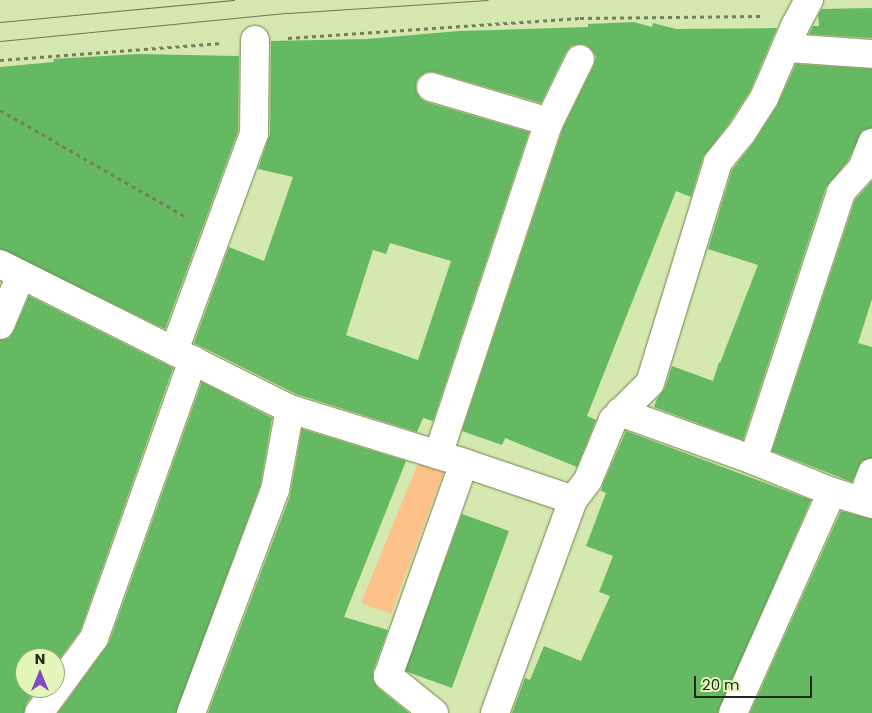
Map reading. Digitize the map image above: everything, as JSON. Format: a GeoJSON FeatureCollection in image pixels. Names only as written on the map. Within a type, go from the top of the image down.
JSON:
{"type":"FeatureCollection","features":[{"type":"Feature","properties":{"kind":"street"},"geometry":{"type":"LineString","coordinates":[[496,713],[574,500],[588,480],[613,420],[650,383],[718,162],[741,134],[764,98],[809,0]]}},
{"type":"Feature","properties":{"kind":"street"},"geometry":{"type":"LineString","coordinates":[[791,37],[872,54]]}},
{"type":"Feature","properties":{"kind":"street"},"geometry":{"type":"LineString","coordinates":[[39,713],[94,638],[183,355],[216,234],[254,134],[255,40]]}},
{"type":"Feature","properties":{"kind":"street"},"geometry":{"type":"LineString","coordinates":[[438,455],[549,122],[580,59]]}},
{"type":"Feature","properties":{"kind":"street"},"geometry":{"type":"LineString","coordinates":[[431,87],[549,122]]}},
{"type":"Feature","properties":{"kind":"street"},"geometry":{"type":"LineString","coordinates":[[753,460],[841,192],[862,169],[872,143]]}},
{"type":"Feature","properties":{"kind":"street"},"geometry":{"type":"LineString","coordinates":[[0,325],[11,269],[290,409],[464,462],[574,500]]}},
{"type":"Feature","properties":{"kind":"street"},"geometry":{"type":"LineString","coordinates":[[191,713],[275,490],[290,409]]}},
{"type":"Feature","properties":{"kind":"street"},"geometry":{"type":"LineString","coordinates":[[620,412],[753,460],[832,492],[867,502],[872,472]]}},
{"type":"Feature","properties":{"kind":"street"},"geometry":{"type":"LineString","coordinates":[[434,713],[388,676],[464,462]]}},
{"type":"Feature","properties":{"kind":"street"},"geometry":{"type":"LineString","coordinates":[[733,713],[832,492]]}},
{"type":"Feature","properties":{"kind":"path"},"geometry":{"type":"LineString","coordinates":[[0,60],[255,40],[580,18],[767,16],[791,37]]}},
{"type":"Feature","properties":{"kind":"path"},"geometry":{"type":"LineString","coordinates":[[0,110],[216,234]]}},
{"type":"Feature","properties":{"kind":"shaded area"},"geometry":{"type":"Polygon","coordinates":[[[419,461],[445,468],[391,614],[361,603],[419,461]]]}},
{"type":"Feature","properties":{"kind":"building"},"geometry":{"type":"Polygon","coordinates":[[[872,8],[872,38],[809,34],[813,26],[819,26],[818,15],[822,9],[872,8]]]}},
{"type":"Feature","properties":{"kind":"building"},"geometry":{"type":"Polygon","coordinates":[[[634,22],[652,27],[653,23],[676,29],[777,28],[750,91],[728,125],[703,157],[691,197],[676,191],[587,416],[596,420],[577,467],[505,438],[502,445],[462,431],[563,128],[594,65],[596,57],[593,51],[586,45],[578,44],[571,46],[566,52],[541,103],[435,72],[427,72],[420,76],[416,82],[416,91],[420,98],[426,102],[529,132],[433,421],[423,418],[417,432],[296,394],[194,343],[229,247],[264,261],[293,177],[258,169],[270,134],[271,41],[367,39],[459,31],[588,27],[588,24],[634,22]],[[390,243],[386,254],[373,250],[346,335],[418,360],[451,261],[390,243]]]}},
{"type":"Feature","properties":{"kind":"building"},"geometry":{"type":"Polygon","coordinates":[[[138,54],[239,56],[238,131],[165,329],[0,249],[0,67],[54,62],[53,59],[138,54]]]}},
{"type":"Feature","properties":{"kind":"building"},"geometry":{"type":"Polygon","coordinates":[[[796,64],[872,69],[872,128],[862,131],[848,161],[826,187],[743,440],[654,407],[665,388],[672,366],[713,381],[758,265],[708,249],[732,170],[754,142],[777,106],[796,64]]]}},
{"type":"Feature","properties":{"kind":"building"},"geometry":{"type":"Polygon","coordinates":[[[872,181],[872,299],[858,343],[872,347],[872,458],[862,461],[852,482],[772,451],[855,200],[872,181]]]}},
{"type":"Feature","properties":{"kind":"building"},"geometry":{"type":"Polygon","coordinates":[[[29,296],[173,368],[80,631],[65,651],[65,648],[15,648],[15,698],[30,698],[26,704],[24,713],[0,713],[0,340],[9,338],[14,331],[29,296]]]}},
{"type":"Feature","properties":{"kind":"building"},"geometry":{"type":"Polygon","coordinates":[[[202,382],[272,418],[260,486],[176,713],[58,713],[109,643],[202,382]]]}},
{"type":"Feature","properties":{"kind":"building"},"geometry":{"type":"Polygon","coordinates":[[[302,429],[406,461],[344,617],[388,630],[373,671],[373,680],[378,688],[409,713],[208,713],[290,496],[302,429]]]}},
{"type":"Feature","properties":{"kind":"building"},"geometry":{"type":"Polygon","coordinates":[[[626,431],[811,500],[718,713],[512,713],[525,678],[530,680],[544,646],[581,661],[610,596],[599,592],[613,556],[586,546],[606,493],[601,491],[603,484],[626,431]]]}},
{"type":"Feature","properties":{"kind":"building"},"geometry":{"type":"Polygon","coordinates":[[[841,511],[872,519],[872,713],[750,713],[841,511]]]}},
{"type":"Feature","properties":{"kind":"building"},"geometry":{"type":"Polygon","coordinates":[[[462,514],[509,531],[452,688],[405,671],[462,514]]]}},
{"type":"Feature","properties":{"kind":"tram line"},"geometry":{"type":"LineString","coordinates":[[0,22],[234,0]]}},
{"type":"Feature","properties":{"kind":"tram line"},"geometry":{"type":"LineString","coordinates":[[0,41],[288,13],[488,0]]}}]}
